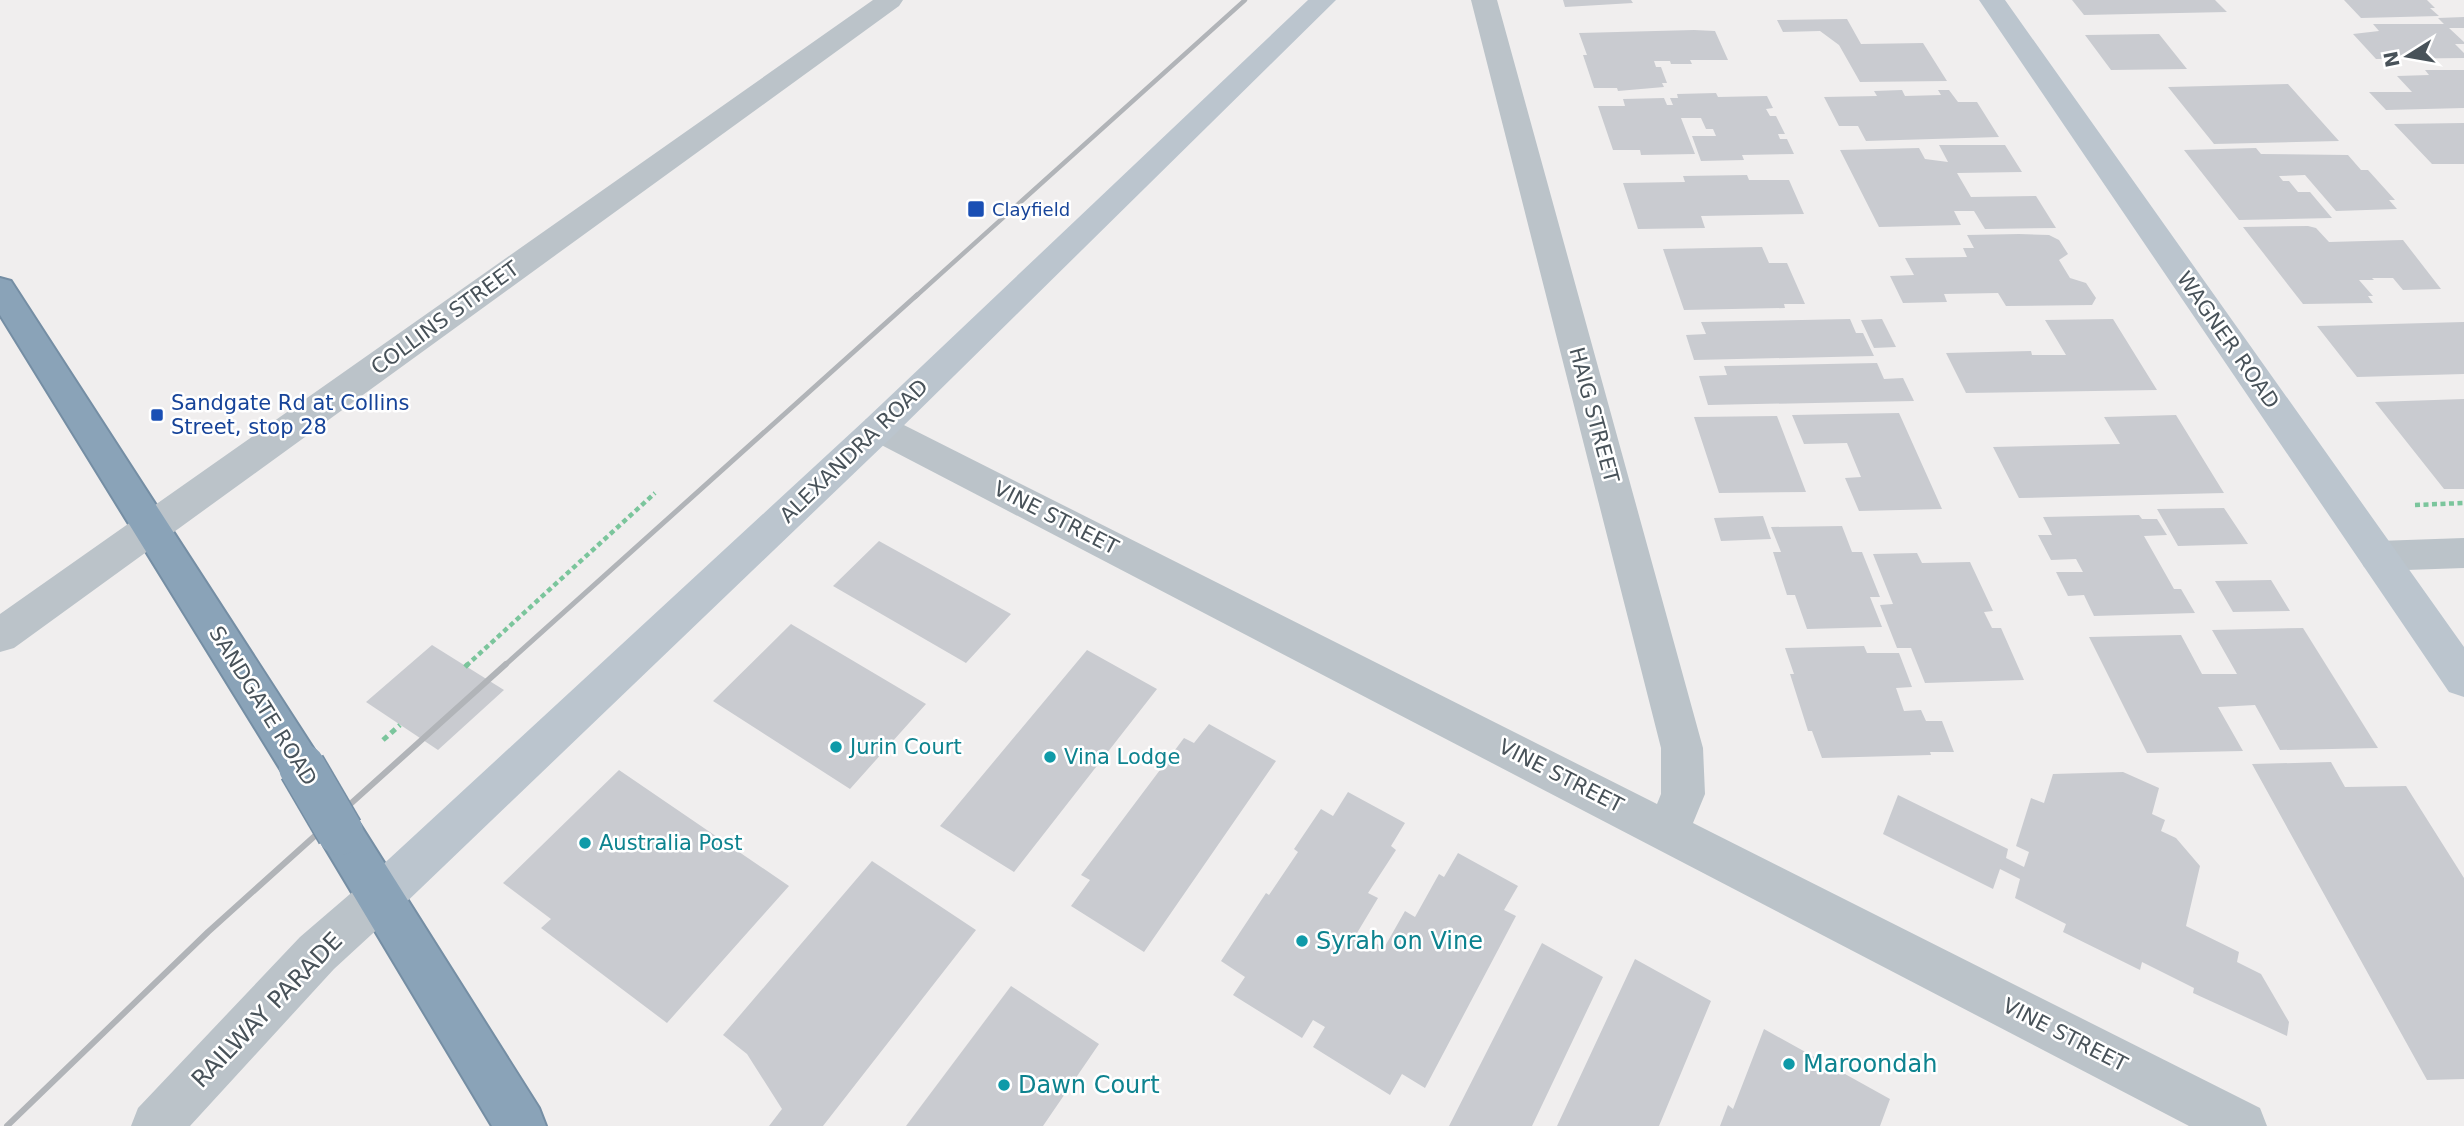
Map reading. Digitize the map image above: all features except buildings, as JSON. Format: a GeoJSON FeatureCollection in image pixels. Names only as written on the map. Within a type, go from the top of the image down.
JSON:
{"type":"FeatureCollection","features":[{"type":"Feature","properties":{"kind":"highway","name":"SANDGATE ROAD"},"geometry":{"type":"LineString","coordinates":[[0,289],[302,767],[521,1126]]}},
{"type":"Feature","properties":{"kind":"street","name":"COLLINS STREET"},"geometry":{"type":"LineString","coordinates":[[0,636],[890,0]]}},
{"type":"Feature","properties":{"kind":"street","name":"ALEXANDRA ROAD"},"geometry":{"type":"LineString","coordinates":[[380,897],[879,428],[1323,0]]}},
{"type":"Feature","properties":{"kind":"street","name":"HAIG STREET"},"geometry":{"type":"LineString","coordinates":[[1484,0],[1682,748],[1683,794],[1668,830]]}},
{"type":"Feature","properties":{"kind":"street","name":"WAGNER ROAD"},"geometry":{"type":"LineString","coordinates":[[1992,0],[2464,680]]}},
{"type":"Feature","properties":{"kind":"street","name":"VINE STREET"},"geometry":{"type":"LineString","coordinates":[[879,428],[2242,1126]]}},
{"type":"Feature","properties":{"kind":"street"},"geometry":{"type":"LineString","coordinates":[[2378,556],[2464,553]]}},
{"type":"Feature","properties":{"kind":"street","name":"RAILWAY PARADE"},"geometry":{"type":"LineString","coordinates":[[156,1126],[317,953],[380,897]]}},
{"type":"Feature","properties":{"kind":"path"},"geometry":{"type":"LineString","coordinates":[[465,667],[655,493]]}},
{"type":"Feature","properties":{"kind":"path"},"geometry":{"type":"LineString","coordinates":[[2415,505],[2464,503]]}},
{"type":"Feature","properties":{"kind":"path"},"geometry":{"type":"LineString","coordinates":[[383,740],[400,725]]}},
{"type":"Feature","properties":{"kind":"railway"},"geometry":{"type":"LineString","coordinates":[[915,297],[1245,0]]}},
{"type":"Feature","properties":{"kind":"railway"},"geometry":{"type":"LineString","coordinates":[[504,666],[917,295]]}},
{"type":"Feature","properties":{"kind":"railway"},"geometry":{"type":"LineString","coordinates":[[7,1126],[208,932],[506,664]]}},
{"type":"Feature","properties":{"kind":"place","name":"Clayfield"},"geometry":{"type":"Point","coordinates":[976,209]}},
{"type":"Feature","properties":{"kind":"place","name":"Sandgate Rd at Collins Street, stop 28"},"geometry":{"type":"Point","coordinates":[157,415]}},
{"type":"Feature","properties":{"kind":"place","name":"Jurin Court"},"geometry":{"type":"Point","coordinates":[836,747]}},
{"type":"Feature","properties":{"kind":"place","name":"Vina Lodge"},"geometry":{"type":"Point","coordinates":[1050,757]}},
{"type":"Feature","properties":{"kind":"place","name":"Australia Post"},"geometry":{"type":"Point","coordinates":[585,843]}},
{"type":"Feature","properties":{"kind":"place","name":"Syrah on Vine"},"geometry":{"type":"Point","coordinates":[1302,941]}},
{"type":"Feature","properties":{"kind":"place","name":"Maroondah"},"geometry":{"type":"Point","coordinates":[1789,1064]}},
{"type":"Feature","properties":{"kind":"place","name":"Dawn Court"},"geometry":{"type":"Point","coordinates":[1004,1085]}}]}
